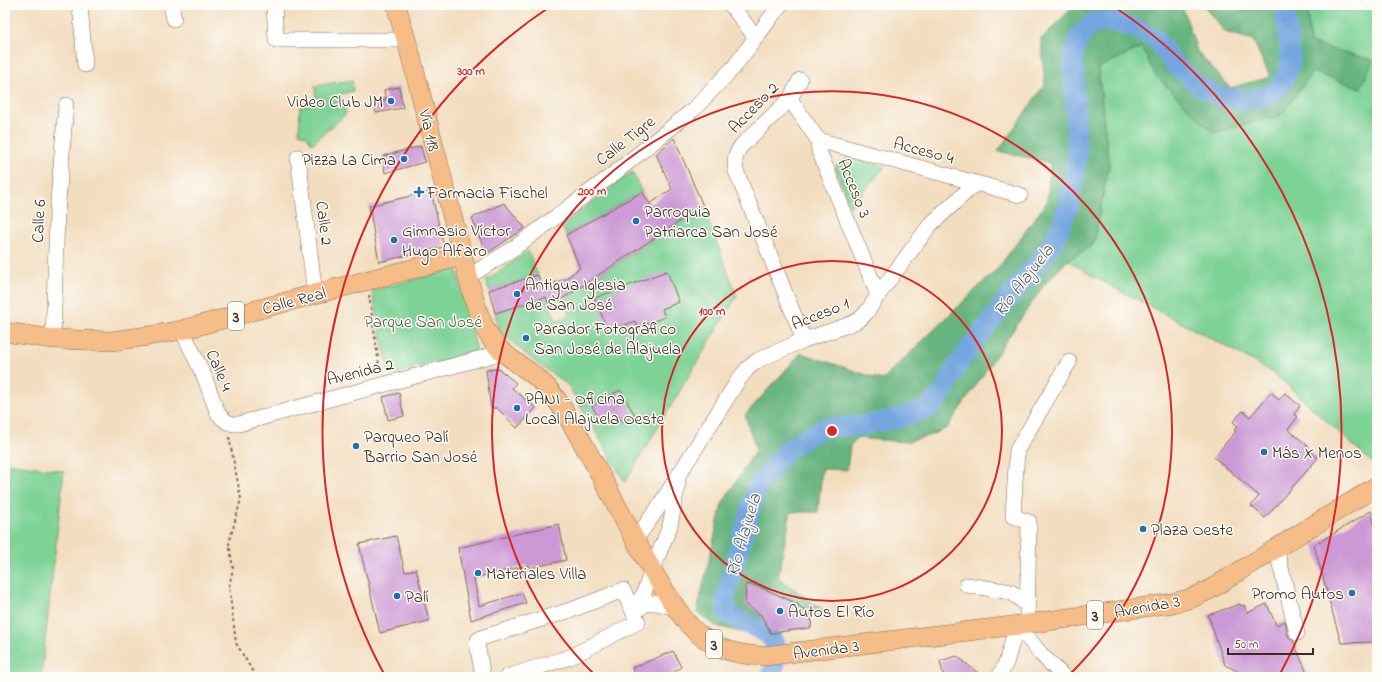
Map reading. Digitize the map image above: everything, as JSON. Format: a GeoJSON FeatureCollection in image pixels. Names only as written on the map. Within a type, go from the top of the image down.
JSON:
{"type":"FeatureCollection","features":[{"type":"Feature","properties":{"kind":"main road","name":"Vía 118"},"geometry":{"type":"LineString","coordinates":[[396,5],[462,256]]}},
{"type":"Feature","properties":{"kind":"main road","name":"Avenida 3"},"geometry":{"type":"LineString","coordinates":[[462,256],[475,304],[490,337],[503,352],[540,379],[554,395],[572,422],[635,540],[676,608],[695,631],[717,646],[739,654],[773,655],[1022,625],[1173,604],[1192,598],[1223,582],[1377,486]]}},
{"type":"Feature","properties":{"kind":"main road","name":"Calle Real"},"geometry":{"type":"LineString","coordinates":[[5,332],[52,339],[112,341],[182,330],[366,280],[462,256]]}},
{"type":"Feature","properties":{"kind":"street"},"geometry":{"type":"LineString","coordinates":[[80,5],[85,65]]}},
{"type":"Feature","properties":{"kind":"street"},"geometry":{"type":"LineString","coordinates":[[274,5],[276,40],[406,40]]}},
{"type":"Feature","properties":{"kind":"street"},"geometry":{"type":"LineString","coordinates":[[732,5],[756,38]]}},
{"type":"Feature","properties":{"kind":"street","name":"Calle Tigre"},"geometry":{"type":"LineString","coordinates":[[468,277],[514,248],[611,176],[693,110],[734,67],[780,5]]}},
{"type":"Feature","properties":{"kind":"street","name":"Acceso 2"},"geometry":{"type":"LineString","coordinates":[[800,80],[790,99],[742,144],[736,152],[734,160],[736,171],[804,340]]}},
{"type":"Feature","properties":{"kind":"street","name":"Acceso 3"},"geometry":{"type":"LineString","coordinates":[[790,99],[818,140],[819,151],[878,295]]}},
{"type":"Feature","properties":{"kind":"street","name":"Calle 6"},"geometry":{"type":"LineString","coordinates":[[52,339],[57,213],[66,105]]}},
{"type":"Feature","properties":{"kind":"street","name":"Acceso 4"},"geometry":{"type":"LineString","coordinates":[[818,140],[975,184],[1020,195]]}},
{"type":"Feature","properties":{"kind":"street","name":"Calle 2"},"geometry":{"type":"LineString","coordinates":[[298,157],[315,294]]}},
{"type":"Feature","properties":{"kind":"street","name":"Acceso 1"},"geometry":{"type":"LineString","coordinates":[[635,540],[658,508],[739,379],[748,368],[758,360],[804,340],[848,325],[858,320],[868,312],[878,295],[930,225],[975,184]]}},
{"type":"Feature","properties":{"kind":"street","name":"Calle 4"},"geometry":{"type":"LineString","coordinates":[[182,330],[204,376],[218,414],[227,422]]}},
{"type":"Feature","properties":{"kind":"street","name":"Avenida 2"},"geometry":{"type":"LineString","coordinates":[[227,422],[239,424],[503,352]]}},
{"type":"Feature","properties":{"kind":"street"},"geometry":{"type":"LineString","coordinates":[[999,677],[1022,625],[1026,605],[1029,522],[1013,516],[1017,450],[1069,362]]}},
{"type":"Feature","properties":{"kind":"street","name":"Acceso 1"},"geometry":{"type":"LineString","coordinates":[[632,611],[644,593],[670,526],[680,472]]}},
{"type":"Feature","properties":{"kind":"street"},"geometry":{"type":"LineString","coordinates":[[1276,548],[1297,633]]}},
{"type":"Feature","properties":{"kind":"street"},"geometry":{"type":"LineString","coordinates":[[967,585],[1011,592],[1026,605]]}},
{"type":"Feature","properties":{"kind":"street"},"geometry":{"type":"LineString","coordinates":[[483,677],[477,643],[481,638],[574,610],[623,590],[638,622],[570,657],[507,677]]}},
{"type":"Feature","properties":{"kind":"street"},"geometry":{"type":"LineString","coordinates":[[632,611],[647,603],[656,602],[676,608]]}},
{"type":"Feature","properties":{"kind":"street"},"geometry":{"type":"LineString","coordinates":[[1022,625],[1041,654],[1064,677]]}},
{"type":"Feature","properties":{"kind":"path"},"geometry":{"type":"LineString","coordinates":[[366,280],[382,385]]}},
{"type":"Feature","properties":{"kind":"path"},"geometry":{"type":"LineString","coordinates":[[227,422],[241,499],[229,542],[233,568],[229,587],[236,643],[252,670],[254,677]]}},
{"type":"Feature","properties":{"kind":"green space"},"geometry":{"type":"Polygon","coordinates":[[[1075,5],[1182,5],[1197,51],[1230,88],[1270,77],[1253,40],[1225,32],[1203,5],[1307,5],[1310,43],[1373,60],[1361,88],[1312,72],[1281,115],[1213,133],[1155,75],[1142,47],[1098,68],[1109,165],[1093,245],[1068,260],[1043,286],[947,428],[931,435],[906,442],[857,438],[850,446],[847,470],[822,469],[818,512],[791,512],[778,577],[831,616],[817,615],[808,612],[801,608],[798,604],[758,586],[746,585],[745,604],[761,615],[769,629],[779,641],[716,626],[697,612],[722,504],[756,450],[745,415],[801,353],[882,380],[999,267],[1047,202],[1050,163],[998,151],[1045,84],[1041,39],[1075,5]]]}},
{"type":"Feature","properties":{"kind":"green space"},"geometry":{"type":"Polygon","coordinates":[[[1307,5],[1372,5],[1377,11],[1377,123],[1375,136],[1377,141],[1377,467],[1275,374],[1235,351],[1092,276],[1068,260],[1093,245],[1109,165],[1098,68],[1142,47],[1155,75],[1213,133],[1281,115],[1312,72],[1372,60],[1310,43],[1307,5]]]}},
{"type":"Feature","properties":{"kind":"green space"},"geometry":{"type":"Polygon","coordinates":[[[352,80],[353,91],[340,94],[346,114],[312,144],[307,136],[299,133],[300,107],[316,104],[315,86],[352,80]]]}},
{"type":"Feature","properties":{"kind":"green space"},"geometry":{"type":"Polygon","coordinates":[[[848,157],[885,167],[850,207],[835,167],[848,157]]]}},
{"type":"Feature","properties":{"kind":"green space"},"geometry":{"type":"Polygon","coordinates":[[[632,172],[642,192],[566,235],[561,226],[632,172]]]}},
{"type":"Feature","properties":{"kind":"green space"},"geometry":{"type":"Polygon","coordinates":[[[703,206],[737,296],[625,482],[568,385],[534,361],[506,337],[500,330],[495,313],[546,297],[557,322],[569,315],[564,303],[572,293],[703,206]]]}},
{"type":"Feature","properties":{"kind":"green space"},"geometry":{"type":"Polygon","coordinates":[[[528,251],[538,275],[489,290],[486,281],[528,251]]]}},
{"type":"Feature","properties":{"kind":"green space","name":"Parque San José"},"geometry":{"type":"Polygon","coordinates":[[[457,269],[477,352],[389,375],[372,290],[457,269]]]}},
{"type":"Feature","properties":{"kind":"green space"},"geometry":{"type":"Polygon","coordinates":[[[5,463],[64,471],[41,677],[5,677],[5,463]]]}},
{"type":"Feature","properties":{"kind":"building","name":"Video Club JM"},"geometry":{"type":"Polygon","coordinates":[[[399,87],[403,108],[376,113],[374,102],[386,100],[384,90],[399,87]]]}},
{"type":"Feature","properties":{"kind":"building","name":"Parroquia Patriarca San José"},"geometry":{"type":"Polygon","coordinates":[[[674,138],[703,206],[550,307],[546,297],[495,313],[489,290],[538,275],[542,287],[565,279],[580,268],[566,235],[642,192],[650,204],[672,189],[656,154],[674,138]]]}},
{"type":"Feature","properties":{"kind":"building","name":"Pizza La Cima"},"geometry":{"type":"Polygon","coordinates":[[[421,146],[425,162],[385,173],[383,156],[421,146]]]}},
{"type":"Feature","properties":{"kind":"building"},"geometry":{"type":"Polygon","coordinates":[[[431,191],[444,247],[379,262],[369,206],[431,191]]]}},
{"type":"Feature","properties":{"kind":"building"},"geometry":{"type":"Polygon","coordinates":[[[504,203],[525,228],[486,254],[472,218],[504,203]]]}},
{"type":"Feature","properties":{"kind":"building"},"geometry":{"type":"Polygon","coordinates":[[[667,271],[679,302],[662,309],[665,317],[638,327],[635,321],[608,331],[595,298],[667,271]]]}},
{"type":"Feature","properties":{"kind":"building"},"geometry":{"type":"Polygon","coordinates":[[[499,369],[516,383],[512,388],[536,408],[517,428],[497,408],[491,408],[486,370],[499,369]]]}},
{"type":"Feature","properties":{"kind":"building"},"geometry":{"type":"Polygon","coordinates":[[[620,390],[635,415],[622,422],[617,413],[601,422],[592,406],[620,390]]]}},
{"type":"Feature","properties":{"kind":"building","name":"Más X Menos"},"geometry":{"type":"Polygon","coordinates":[[[1271,392],[1279,400],[1285,393],[1300,406],[1294,414],[1298,417],[1288,429],[1308,446],[1306,448],[1318,458],[1265,518],[1251,506],[1259,496],[1214,457],[1236,431],[1234,430],[1238,426],[1233,422],[1243,411],[1250,417],[1271,392]]]}},
{"type":"Feature","properties":{"kind":"building"},"geometry":{"type":"Polygon","coordinates":[[[399,393],[404,416],[388,420],[383,397],[399,393]]]}},
{"type":"Feature","properties":{"kind":"building","name":"Promo Autos"},"geometry":{"type":"Polygon","coordinates":[[[1371,511],[1377,535],[1377,642],[1341,643],[1314,545],[1371,511]]]}},
{"type":"Feature","properties":{"kind":"building","name":"Materiales Villa"},"geometry":{"type":"Polygon","coordinates":[[[559,524],[566,560],[530,568],[529,565],[474,578],[479,606],[522,593],[526,603],[471,620],[458,548],[559,524]]]}},
{"type":"Feature","properties":{"kind":"building","name":"Palí"},"geometry":{"type":"Polygon","coordinates":[[[396,536],[405,572],[416,569],[429,621],[380,633],[359,544],[396,536]]]}},
{"type":"Feature","properties":{"kind":"building","name":"Autos El Río"},"geometry":{"type":"Polygon","coordinates":[[[746,584],[758,586],[798,604],[800,608],[812,614],[811,628],[770,633],[761,615],[745,604],[746,584]]]}},
{"type":"Feature","properties":{"kind":"building"},"geometry":{"type":"Polygon","coordinates":[[[1240,604],[1241,606],[1244,605],[1247,613],[1267,604],[1276,625],[1285,621],[1288,636],[1293,641],[1307,673],[1301,677],[1246,677],[1245,675],[1225,665],[1208,615],[1240,604]]]}},
{"type":"Feature","properties":{"kind":"building"},"geometry":{"type":"Polygon","coordinates":[[[673,651],[681,667],[667,677],[636,677],[632,668],[673,651]]]}},
{"type":"Feature","properties":{"kind":"building"},"geometry":{"type":"Polygon","coordinates":[[[957,656],[983,677],[947,677],[943,674],[940,661],[957,656]]]}},
{"type":"Feature","properties":{"kind":"waterway","name":"Río Alajuela"},"geometry":{"type":"LineString","coordinates":[[770,677],[775,665],[774,641],[766,633],[735,618],[726,611],[725,598],[757,487],[787,450],[824,428],[857,426],[899,418],[928,409],[944,391],[957,366],[975,341],[1054,242],[1069,205],[1077,159],[1073,54],[1080,36],[1094,22],[1113,22],[1135,28],[1156,39],[1174,64],[1202,88],[1221,97],[1245,100],[1269,96],[1283,83],[1291,61],[1285,11],[1286,5]]}},
{"type":"Feature","properties":{"kind":"place","name":"Video Club JM"},"geometry":{"type":"Point","coordinates":[391,101]}},
{"type":"Feature","properties":{"kind":"place","name":"Pizza La Cima"},"geometry":{"type":"Point","coordinates":[404,159]}},
{"type":"Feature","properties":{"kind":"place","name":"Farmacia Fischel"},"geometry":{"type":"Point","coordinates":[419,192]}},
{"type":"Feature","properties":{"kind":"place","name":"Parroquia Patriarca San José"},"geometry":{"type":"Point","coordinates":[636,221]}},
{"type":"Feature","properties":{"kind":"place","name":"Gimnasio Víctor Hugo Alfaro"},"geometry":{"type":"Point","coordinates":[394,240]}},
{"type":"Feature","properties":{"kind":"place","name":"Antigua Iglesia de San José"},"geometry":{"type":"Point","coordinates":[517,294]}},
{"type":"Feature","properties":{"kind":"place","name":"Parador Fotográfico San José de Alajuela"},"geometry":{"type":"Point","coordinates":[526,338]}},
{"type":"Feature","properties":{"kind":"place","name":"PANI - Oficina Local Alajuela Oeste"},"geometry":{"type":"Point","coordinates":[517,408]}},
{"type":"Feature","properties":{"kind":"place","name":"Parqueo Palí Barrio San José"},"geometry":{"type":"Point","coordinates":[356,446]}},
{"type":"Feature","properties":{"kind":"place","name":"Más X Menos"},"geometry":{"type":"Point","coordinates":[1264,452]}},
{"type":"Feature","properties":{"kind":"place","name":"Plaza Oeste"},"geometry":{"type":"Point","coordinates":[1143,529]}},
{"type":"Feature","properties":{"kind":"place","name":"Materiales Villa"},"geometry":{"type":"Point","coordinates":[478,573]}},
{"type":"Feature","properties":{"kind":"place","name":"Promo Autos"},"geometry":{"type":"Point","coordinates":[1352,593]}},
{"type":"Feature","properties":{"kind":"place","name":"Palí"},"geometry":{"type":"Point","coordinates":[397,596]}},
{"type":"Feature","properties":{"kind":"place","name":"Autos El Río"},"geometry":{"type":"Point","coordinates":[780,611]}}]}
